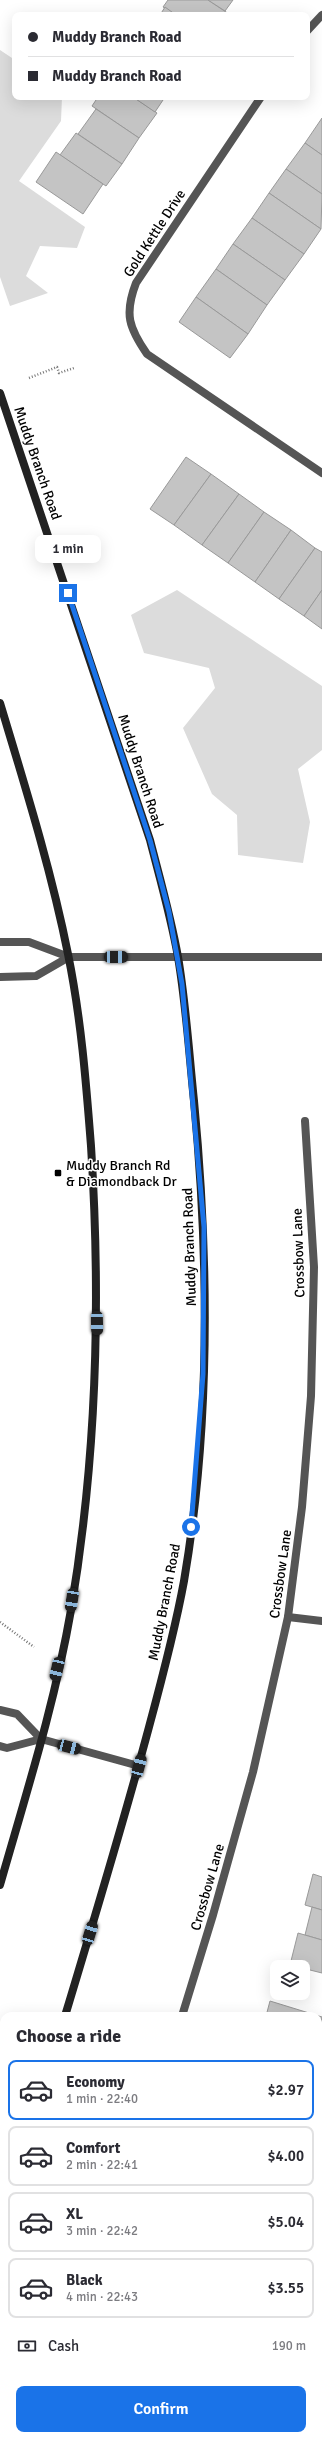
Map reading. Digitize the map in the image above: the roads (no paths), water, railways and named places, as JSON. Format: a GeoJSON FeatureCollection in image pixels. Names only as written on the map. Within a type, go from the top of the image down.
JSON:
{"type":"FeatureCollection","features":[{"type":"Feature","properties":{"kind":"main road","name":"Muddy Branch Road"},"geometry":{"type":"LineString","coordinates":[[0,393],[150,840],[169,912],[178,957],[197,1138],[204,1227],[203,1374],[195,1500],[184,1581],[166,1662],[139,1766],[66,2012]]}},
{"type":"Feature","properties":{"kind":"main road"},"geometry":{"type":"LineString","coordinates":[[0,704],[50,874],[69,957],[84,1054],[95,1208],[97,1337],[90,1472],[81,1544],[70,1613],[41,1739],[0,1885]]}},
{"type":"Feature","properties":{"kind":"street"},"geometry":{"type":"LineString","coordinates":[[310,28],[322,16]]}},
{"type":"Feature","properties":{"kind":"street","name":"Gold Kettle Drive"},"geometry":{"type":"LineString","coordinates":[[259,100],[136,283],[129,300],[129,317],[134,336],[147,354],[322,472]]}},
{"type":"Feature","properties":{"kind":"street"},"geometry":{"type":"LineString","coordinates":[[0,942],[29,942],[69,957],[322,957]]}},
{"type":"Feature","properties":{"kind":"street"},"geometry":{"type":"LineString","coordinates":[[0,976],[36,976],[69,957]]}},
{"type":"Feature","properties":{"kind":"street","name":"Crossbow Lane"},"geometry":{"type":"LineString","coordinates":[[183,2012],[213,1915],[253,1772],[288,1617],[302,1507],[312,1396],[314,1267],[304,1122]]}},
{"type":"Feature","properties":{"kind":"street"},"geometry":{"type":"LineString","coordinates":[[288,1617],[322,1621]]}},
{"type":"Feature","properties":{"kind":"street"},"geometry":{"type":"LineString","coordinates":[[0,1710],[16,1714],[41,1739],[139,1766]]}},
{"type":"Feature","properties":{"kind":"street"},"geometry":{"type":"LineString","coordinates":[[0,1746],[7,1748],[41,1739]]}},
{"type":"Feature","properties":{"kind":"place","name":"Muddy Branch Rd & Diamondback Dr"},"geometry":{"type":"Point","coordinates":[58,1173]}}]}
